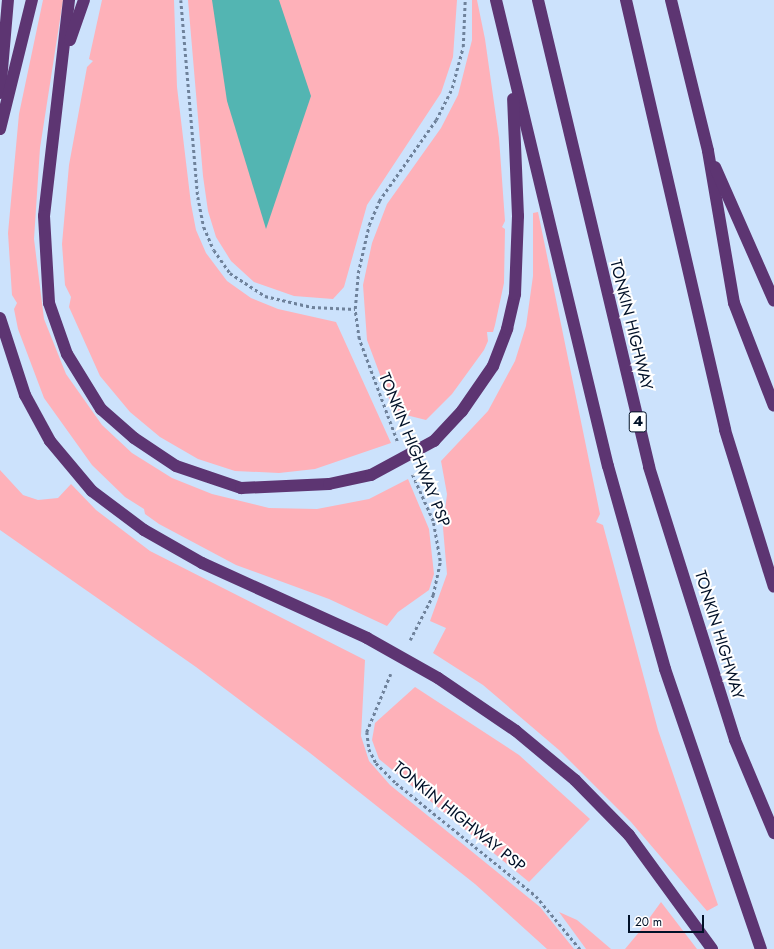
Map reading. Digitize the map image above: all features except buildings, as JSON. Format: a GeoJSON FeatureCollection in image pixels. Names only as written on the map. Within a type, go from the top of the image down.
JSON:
{"type":"FeatureCollection","features":[{"type":"Feature","properties":{"kind":"highway"},"geometry":{"type":"LineString","coordinates":[[0,93],[8,0]]}},
{"type":"Feature","properties":{"kind":"highway"},"geometry":{"type":"LineString","coordinates":[[0,129],[32,0]]}},
{"type":"Feature","properties":{"kind":"highway"},"geometry":{"type":"LineString","coordinates":[[69,0],[64,56],[44,216],[49,302],[67,354],[101,409],[134,438],[176,466],[241,488],[292,487],[371,475],[434,441],[462,411],[493,366],[508,329],[516,294],[518,216],[512,71]]}},
{"type":"Feature","properties":{"kind":"highway"},"geometry":{"type":"LineString","coordinates":[[64,56],[84,0]]}},
{"type":"Feature","properties":{"kind":"highway"},"geometry":{"type":"LineString","coordinates":[[496,0],[608,466],[660,654],[761,949]]}},
{"type":"Feature","properties":{"kind":"highway","name":"TONKIN HIGHWAY"},"geometry":{"type":"LineString","coordinates":[[538,0],[649,467],[735,740],[774,833]]}},
{"type":"Feature","properties":{"kind":"highway"},"geometry":{"type":"LineString","coordinates":[[626,0],[725,430],[774,587]]}},
{"type":"Feature","properties":{"kind":"highway"},"geometry":{"type":"LineString","coordinates":[[671,0],[708,151],[734,303],[774,406]]}},
{"type":"Feature","properties":{"kind":"highway"},"geometry":{"type":"LineString","coordinates":[[708,151],[774,302]]}},
{"type":"Feature","properties":{"kind":"highway"},"geometry":{"type":"LineString","coordinates":[[0,318],[25,395],[50,441],[92,491],[144,530],[202,563],[367,638],[438,678],[516,731],[575,780],[629,835],[712,949]]}},
{"type":"Feature","properties":{"kind":"path"},"geometry":{"type":"LineString","coordinates":[[180,0],[198,197],[204,227],[214,250],[230,273],[264,296],[312,307],[355,309]]}},
{"type":"Feature","properties":{"kind":"path","name":"TONKIN HIGHWAY PSP"},"geometry":{"type":"LineString","coordinates":[[399,445],[363,357],[355,309],[358,274],[374,212],[394,177],[436,120],[452,88],[463,47],[465,0]]}},
{"type":"Feature","properties":{"kind":"path","name":"TONKIN HIGHWAY PSP"},"geometry":{"type":"LineString","coordinates":[[408,644],[433,595],[440,561],[433,521],[409,466]]}},
{"type":"Feature","properties":{"kind":"path","name":"TONKIN HIGHWAY PSP"},"geometry":{"type":"LineString","coordinates":[[394,669],[368,725],[369,749],[376,763],[396,783],[536,896],[580,949]]}},
{"type":"Feature","properties":{"kind":"shaded area"},"geometry":{"type":"Polygon","coordinates":[[[43,0],[63,0],[40,148],[34,239],[44,319],[66,374],[102,425],[132,453],[172,478],[212,494],[269,508],[317,509],[369,499],[408,479],[429,529],[434,574],[429,590],[398,612],[387,626],[329,599],[236,565],[159,524],[145,514],[144,509],[125,497],[92,465],[44,398],[18,329],[14,309],[17,303],[12,295],[8,233],[19,114],[43,0]]]}},
{"type":"Feature","properties":{"kind":"shaded area"},"geometry":{"type":"Polygon","coordinates":[[[102,0],[174,0],[177,87],[191,204],[196,230],[206,253],[227,281],[251,298],[278,309],[336,322],[391,443],[315,469],[279,473],[235,471],[198,459],[160,437],[130,412],[100,376],[69,307],[71,297],[65,285],[62,244],[69,165],[87,67],[93,61],[89,59],[102,0]]]}},
{"type":"Feature","properties":{"kind":"shaded area"},"geometry":{"type":"Polygon","coordinates":[[[188,0],[457,0],[453,57],[441,93],[367,205],[344,287],[333,299],[294,296],[254,282],[231,261],[216,237],[208,211],[203,176],[188,0]]]}},
{"type":"Feature","properties":{"kind":"shaded area"},"geometry":{"type":"Polygon","coordinates":[[[212,0],[279,0],[311,96],[266,229],[227,101],[212,0]]]}},
{"type":"Feature","properties":{"kind":"shaded area"},"geometry":{"type":"Polygon","coordinates":[[[472,0],[477,0],[485,39],[499,138],[505,221],[502,227],[505,229],[504,283],[493,332],[487,332],[488,341],[484,350],[452,394],[426,420],[394,412],[367,340],[363,285],[372,243],[387,204],[441,128],[458,95],[472,40],[472,0]]]}},
{"type":"Feature","properties":{"kind":"shaded area"},"geometry":{"type":"Polygon","coordinates":[[[538,212],[600,514],[596,522],[603,525],[658,730],[718,905],[707,911],[631,822],[559,750],[483,685],[433,653],[446,628],[430,621],[447,574],[443,528],[447,494],[441,461],[488,411],[515,361],[526,326],[533,276],[533,213],[538,212]]]}},
{"type":"Feature","properties":{"kind":"shaded area"},"geometry":{"type":"Polygon","coordinates":[[[0,470],[23,495],[38,500],[58,498],[71,484],[96,510],[150,551],[365,660],[361,736],[369,761],[390,785],[540,907],[574,949],[547,949],[475,884],[310,753],[196,667],[0,530],[0,470]]]}},
{"type":"Feature","properties":{"kind":"shaded area"},"geometry":{"type":"Polygon","coordinates":[[[415,687],[519,755],[590,819],[529,882],[379,759],[372,740],[375,723],[415,687]]]}},
{"type":"Feature","properties":{"kind":"shaded area"},"geometry":{"type":"Polygon","coordinates":[[[661,902],[697,949],[625,949],[640,931],[661,902]]]}},
{"type":"Feature","properties":{"kind":"shaded area"},"geometry":{"type":"Polygon","coordinates":[[[559,912],[577,920],[611,949],[586,949],[559,912]]]}}]}
